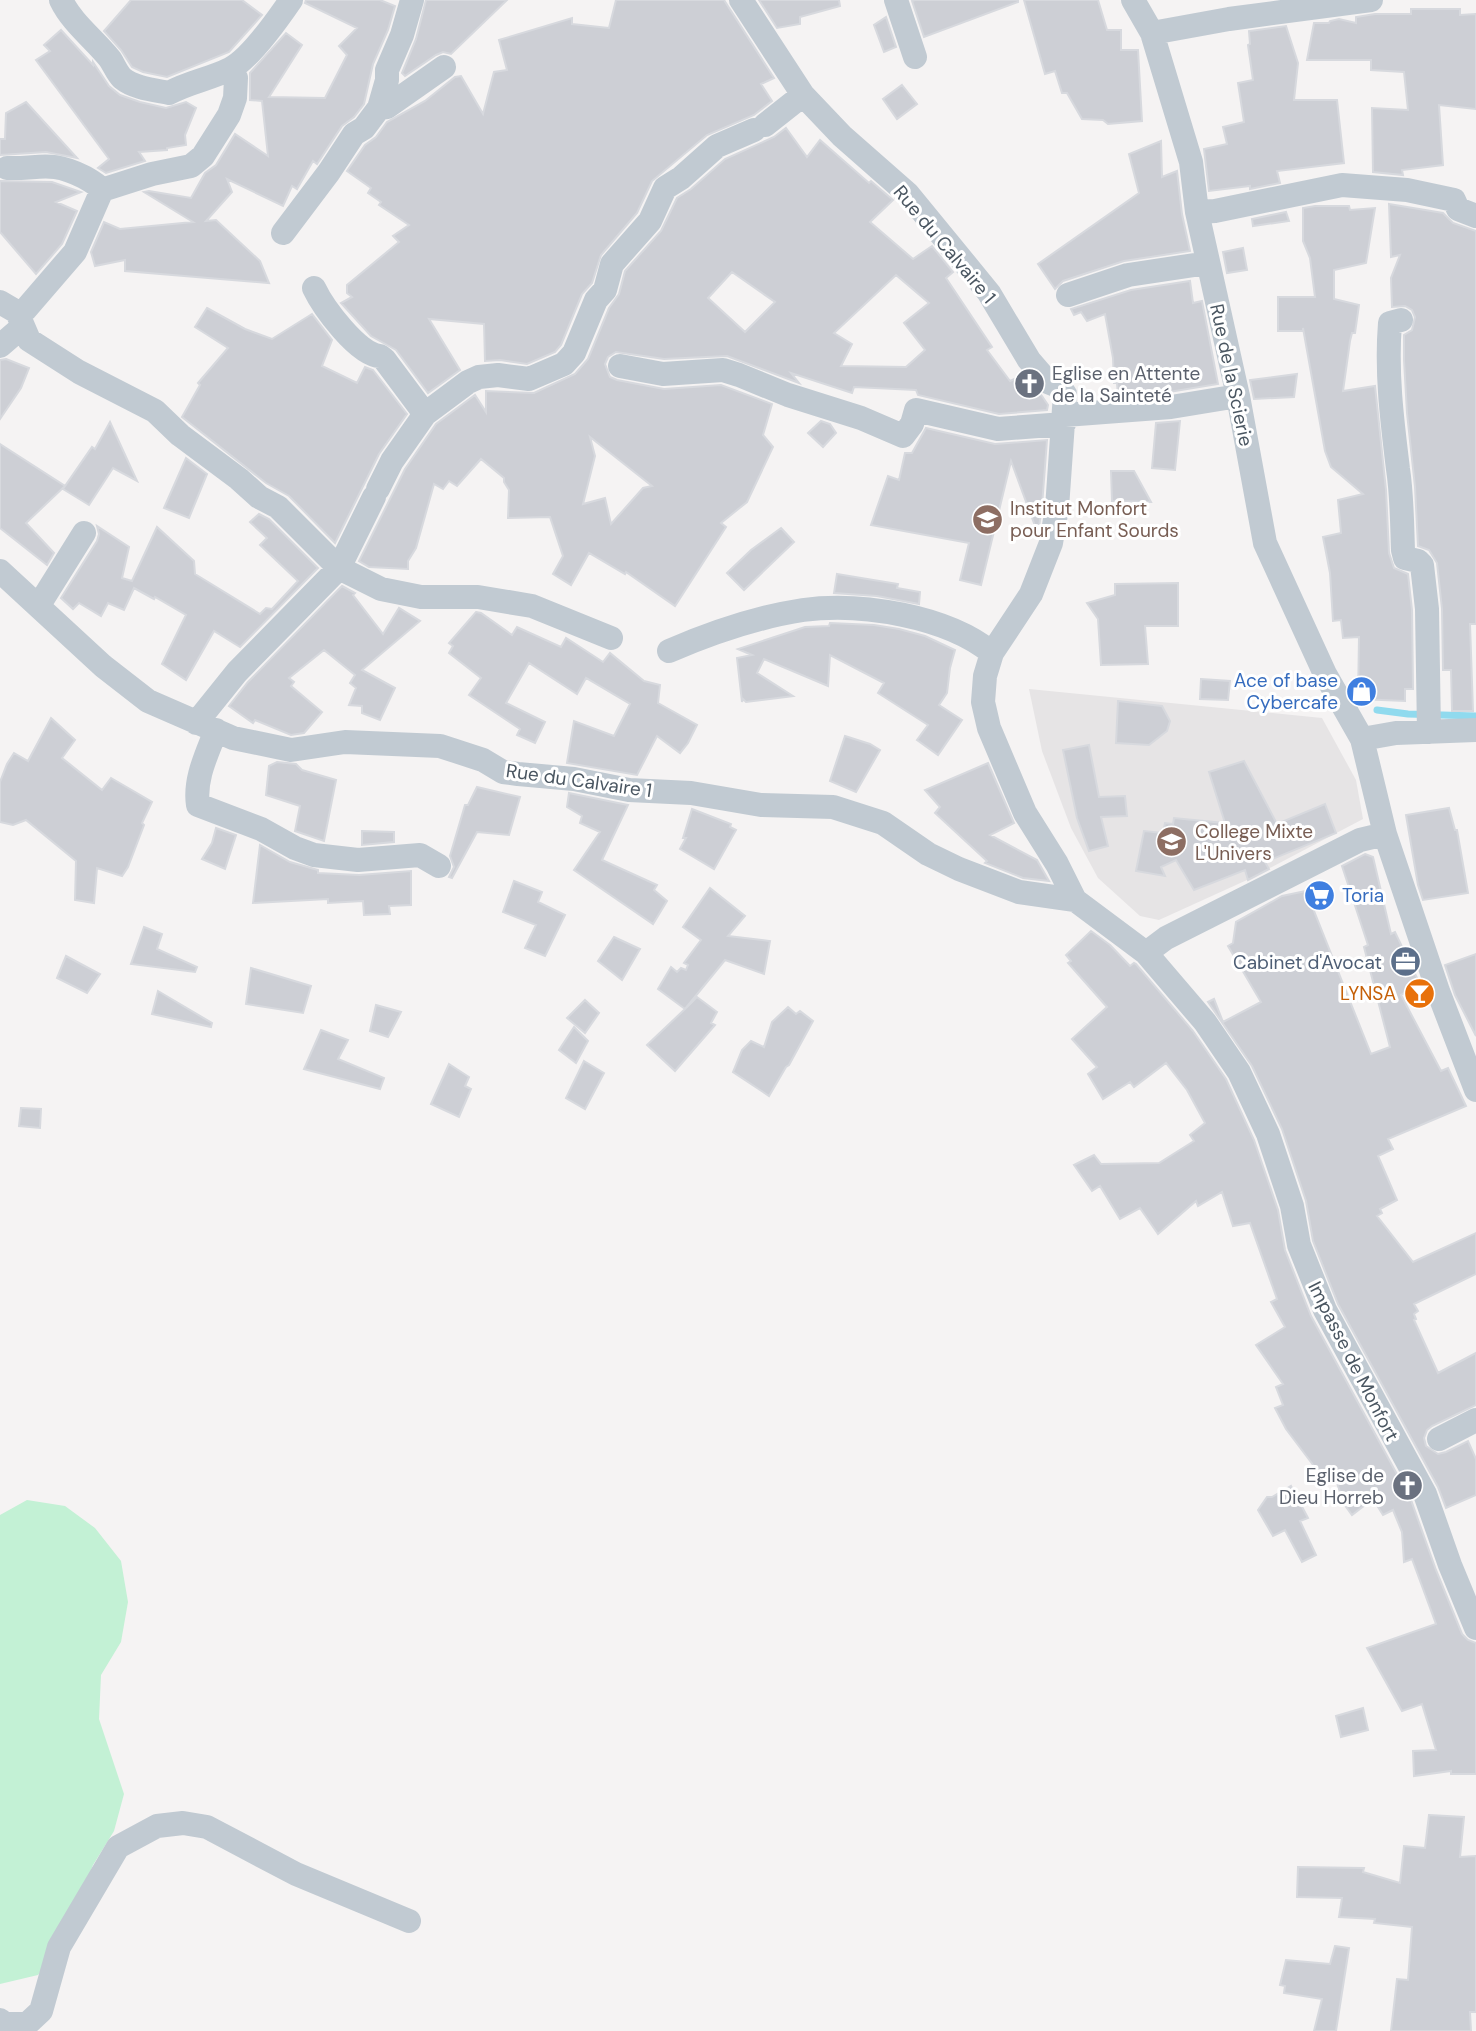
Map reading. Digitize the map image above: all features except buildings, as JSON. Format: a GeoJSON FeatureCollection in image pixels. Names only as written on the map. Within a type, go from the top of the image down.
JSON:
{"type":"FeatureCollection","features":[{"type":"Feature","properties":{"kind":"street"},"geometry":{"type":"LineString","coordinates":[[61,0],[68,15],[86,31],[121,77],[132,84],[169,93],[187,83],[232,68],[266,35],[291,0]]}},
{"type":"Feature","properties":{"kind":"street"},"geometry":{"type":"LineString","coordinates":[[283,233],[354,134],[364,128],[379,108],[387,70],[402,35],[412,0]]}},
{"type":"Feature","properties":{"kind":"street","name":"Rue du Calvaire 1"},"geometry":{"type":"LineString","coordinates":[[741,0],[803,95],[842,136],[908,194],[989,293],[1029,360],[1048,382],[1058,386],[1065,394],[1057,508],[1051,543],[1031,594],[992,653],[985,676],[983,702],[989,728],[1025,813],[1057,864],[1074,900]]}},
{"type":"Feature","properties":{"kind":"street"},"geometry":{"type":"LineString","coordinates":[[896,0],[915,57]]}},
{"type":"Feature","properties":{"kind":"street","name":"Rue de la Scierie"},"geometry":{"type":"LineString","coordinates":[[1133,0],[1152,33],[1191,162],[1197,212],[1238,396],[1265,543],[1325,674],[1362,739],[1385,834],[1438,991],[1476,1090]]}},
{"type":"Feature","properties":{"kind":"street"},"geometry":{"type":"LineString","coordinates":[[1152,33],[1242,17],[1371,0]]}},
{"type":"Feature","properties":{"kind":"street"},"geometry":{"type":"LineString","coordinates":[[379,108],[387,107],[444,67]]}},
{"type":"Feature","properties":{"kind":"street"},"geometry":{"type":"LineString","coordinates":[[0,346],[13,314],[25,310],[75,251],[102,190],[152,174],[191,166],[197,161],[229,115],[235,98],[236,78],[232,68]]}},
{"type":"Feature","properties":{"kind":"street"},"geometry":{"type":"LineString","coordinates":[[439,866],[420,855],[358,859],[314,855],[261,829],[198,805],[196,794],[203,764],[206,726],[237,672],[339,568],[392,461],[425,414],[479,377],[498,375],[529,379],[564,364],[574,353],[596,299],[605,290],[612,264],[650,221],[665,188],[681,178],[717,146],[760,127],[803,95]]}},
{"type":"Feature","properties":{"kind":"street"},"geometry":{"type":"LineString","coordinates":[[6,167],[64,167],[97,184],[102,190]]}},
{"type":"Feature","properties":{"kind":"street"},"geometry":{"type":"LineString","coordinates":[[1197,212],[1215,211],[1342,185],[1407,190],[1454,200],[1458,209],[1476,216]]}},
{"type":"Feature","properties":{"kind":"street"},"geometry":{"type":"LineString","coordinates":[[1068,295],[1128,275],[1208,263]]}},
{"type":"Feature","properties":{"kind":"street"},"geometry":{"type":"LineString","coordinates":[[314,288],[321,303],[347,333],[373,356],[384,359],[425,414]]}},
{"type":"Feature","properties":{"kind":"street"},"geometry":{"type":"LineString","coordinates":[[13,314],[29,340],[79,372],[155,411],[180,435],[259,497],[278,507],[339,568],[381,589],[421,597],[478,597],[532,607],[611,638]]}},
{"type":"Feature","properties":{"kind":"street"},"geometry":{"type":"LineString","coordinates":[[1401,320],[1390,323],[1389,403],[1399,472],[1405,558],[1418,561],[1422,565],[1427,609],[1428,719]]}},
{"type":"Feature","properties":{"kind":"street"},"geometry":{"type":"LineString","coordinates":[[620,366],[663,374],[723,370],[860,418],[902,436],[912,424],[916,411],[998,429],[1238,396]]}},
{"type":"Feature","properties":{"kind":"street"},"geometry":{"type":"LineString","coordinates":[[39,606],[84,533]]}},
{"type":"Feature","properties":{"kind":"street","name":"Rue du Calvaire 1"},"geometry":{"type":"LineString","coordinates":[[0,571],[103,666],[148,701],[233,738],[291,750],[345,742],[440,746],[483,760],[503,772],[574,779],[629,790],[691,793],[761,805],[833,807],[883,823],[928,854],[959,869],[1019,892],[1074,900],[1146,953]]}},
{"type":"Feature","properties":{"kind":"street"},"geometry":{"type":"LineString","coordinates":[[669,651],[734,627],[804,610],[854,609],[908,616],[952,628],[978,640],[992,653]]}},
{"type":"Feature","properties":{"kind":"street"},"geometry":{"type":"LineString","coordinates":[[1362,739],[1396,733],[1428,719],[1476,730]]}},
{"type":"Feature","properties":{"kind":"street"},"geometry":{"type":"LineString","coordinates":[[1146,953],[1166,938],[1360,840],[1385,834]]}},
{"type":"Feature","properties":{"kind":"street","name":"Impasse de Monfort"},"geometry":{"type":"LineString","coordinates":[[1146,953],[1211,1031],[1239,1072],[1260,1113],[1292,1206],[1299,1245],[1312,1281],[1424,1494],[1476,1628]]}},
{"type":"Feature","properties":{"kind":"street"},"geometry":{"type":"LineString","coordinates":[[1439,1439],[1476,1420]]}},
{"type":"Feature","properties":{"kind":"street"},"geometry":{"type":"LineString","coordinates":[[0,2020],[5,2024],[27,2024],[41,2011],[59,1947],[118,1847],[157,1826],[183,1823],[207,1827],[296,1874],[409,1921]]}},
{"type":"Feature","properties":{"kind":"shaded area"},"geometry":{"type":"Polygon","coordinates":[[[1029,689],[1322,718],[1356,780],[1363,819],[1247,880],[1159,920],[1140,916],[1098,878],[1071,828],[1042,751],[1029,689]]]}},
{"type":"Feature","properties":{"kind":"green space"},"geometry":{"type":"Polygon","coordinates":[[[27,1500],[65,1506],[95,1528],[121,1561],[128,1602],[121,1642],[101,1675],[99,1719],[124,1794],[114,1831],[93,1865],[63,1941],[38,1975],[0,1984],[0,1515],[27,1500]]]}},
{"type":"Feature","properties":{"kind":"waterway"},"geometry":{"type":"LineString","coordinates":[[1377,710],[1408,714],[1476,716]]}},
{"type":"Feature","properties":{"kind":"place","name":"Eglise en Attente de la Sainteté"},"geometry":{"type":"Point","coordinates":[1029,384]}},
{"type":"Feature","properties":{"kind":"place","name":"Institut Monfort pour Enfant Sourds"},"geometry":{"type":"Point","coordinates":[987,519]}},
{"type":"Feature","properties":{"kind":"place","name":"Ace of base Cybercafe"},"geometry":{"type":"Point","coordinates":[1361,691]}},
{"type":"Feature","properties":{"kind":"place","name":"College Mixte L'Univers"},"geometry":{"type":"Point","coordinates":[1172,842]}},
{"type":"Feature","properties":{"kind":"place","name":"Toria"},"geometry":{"type":"Point","coordinates":[1319,895]}},
{"type":"Feature","properties":{"kind":"place","name":"Cabinet d'Avocat"},"geometry":{"type":"Point","coordinates":[1405,962]}},
{"type":"Feature","properties":{"kind":"place","name":"LYNSA"},"geometry":{"type":"Point","coordinates":[1419,993]}},
{"type":"Feature","properties":{"kind":"place","name":"Eglise de Dieu Horreb"},"geometry":{"type":"Point","coordinates":[1407,1486]}}]}
